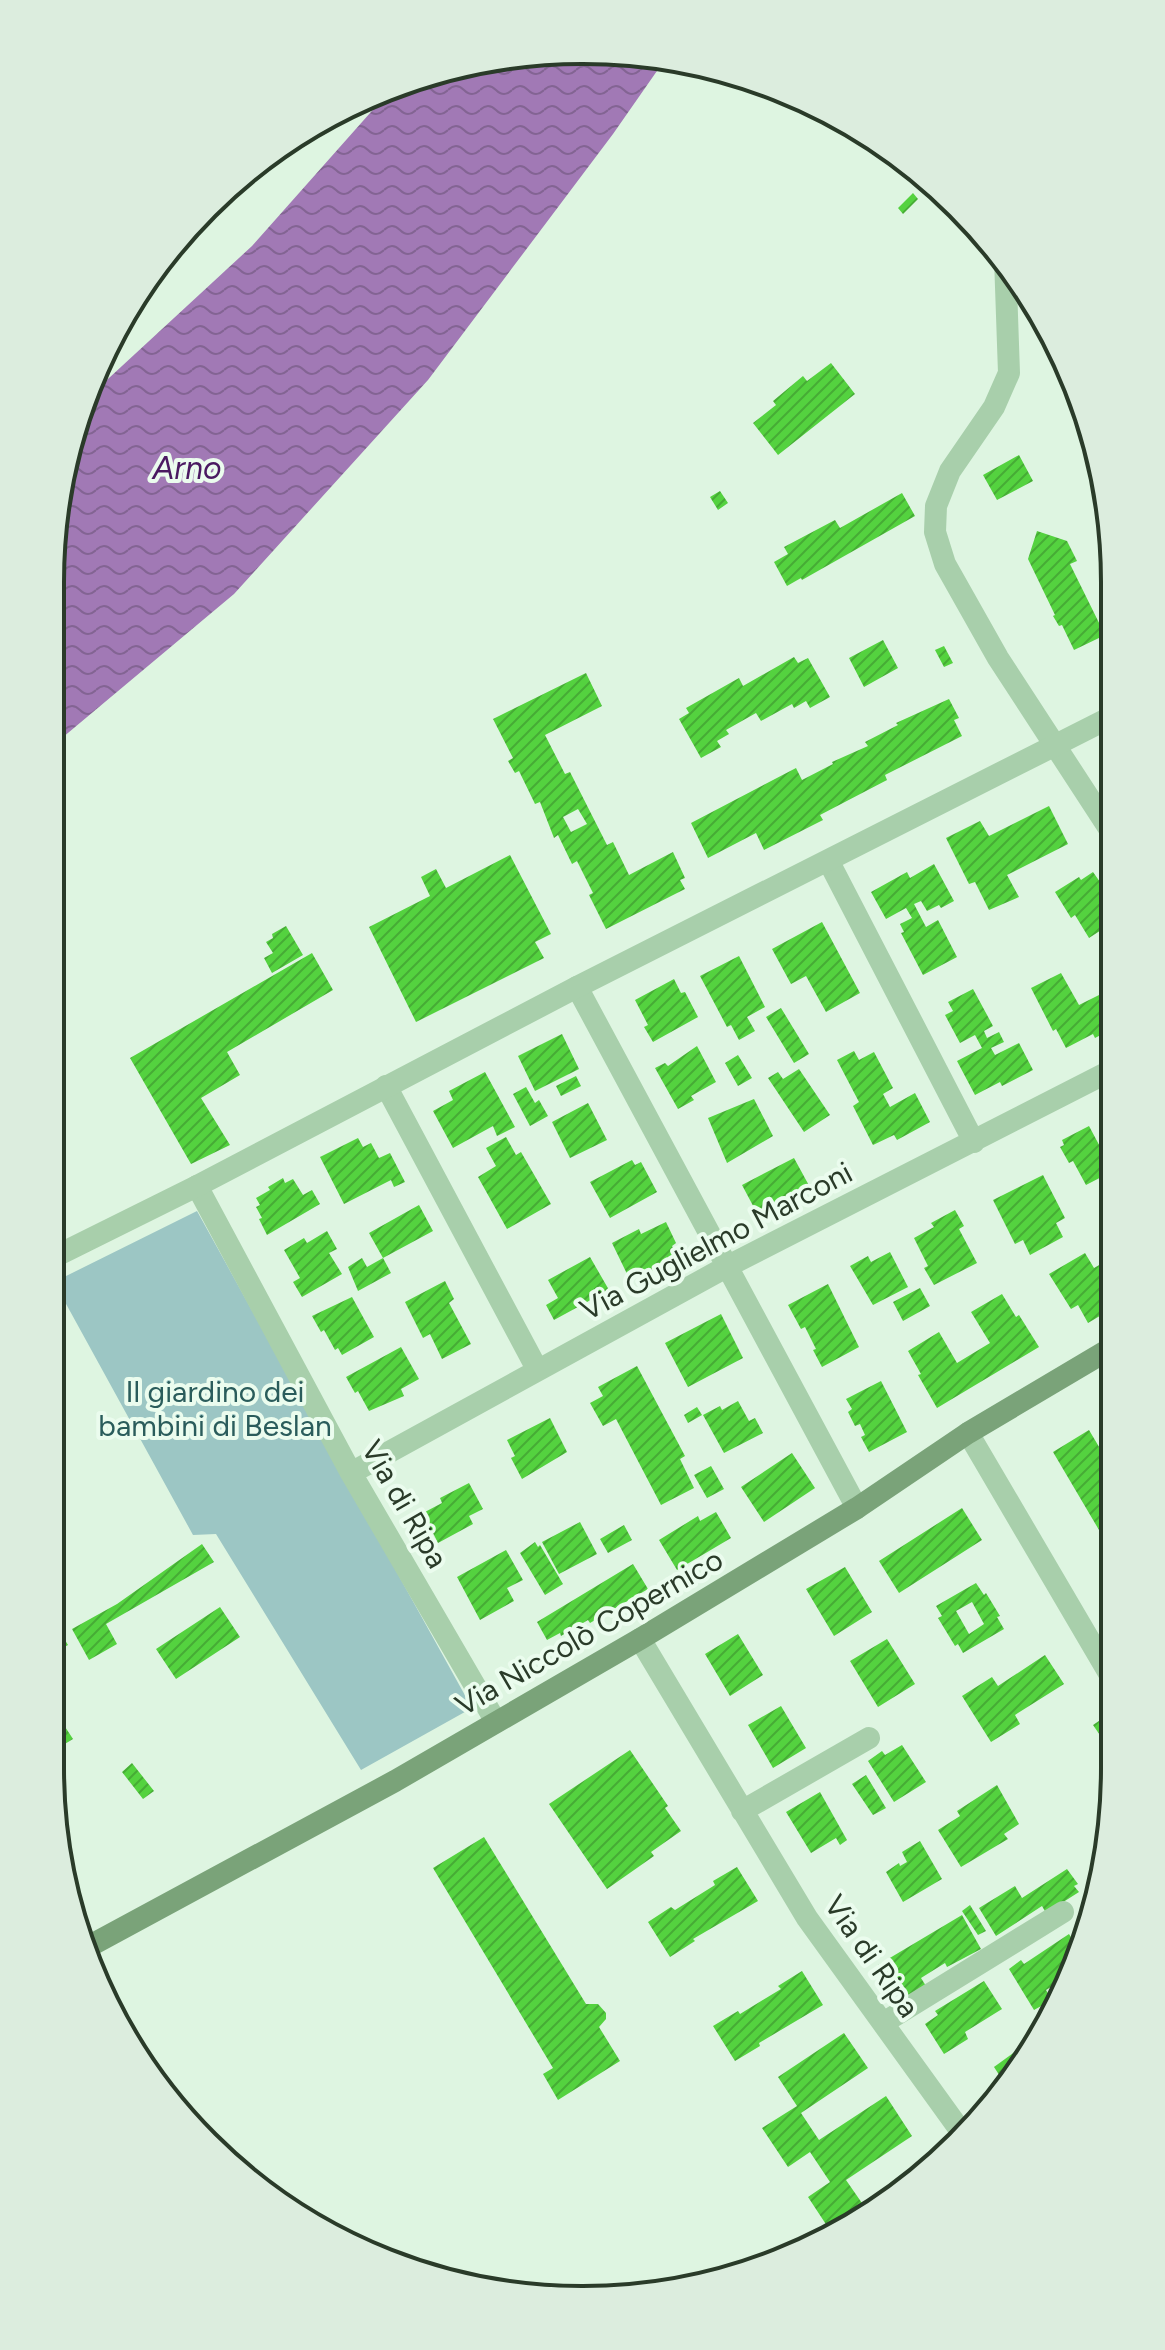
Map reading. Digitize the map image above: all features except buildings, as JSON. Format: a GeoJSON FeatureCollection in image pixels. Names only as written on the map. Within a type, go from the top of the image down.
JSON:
{"type":"FeatureCollection","features":[{"type":"Feature","properties":{"kind":"main road","name":"Via Niccolò Copernico"},"geometry":{"type":"LineString","coordinates":[[95,1943],[395,1781],[640,1639],[857,1508],[968,1433],[1101,1354]]}},
{"type":"Feature","properties":{"kind":"street"},"geometry":{"type":"LineString","coordinates":[[1006,283],[1009,373],[994,407],[950,471],[936,506],[935,532],[945,564],[998,658],[1101,816]]}},
{"type":"Feature","properties":{"kind":"street"},"geometry":{"type":"LineString","coordinates":[[64,1252],[577,987],[1101,722]]}},
{"type":"Feature","properties":{"kind":"street"},"geometry":{"type":"LineString","coordinates":[[829,862],[974,1142]]}},
{"type":"Feature","properties":{"kind":"street"},"geometry":{"type":"LineString","coordinates":[[577,987],[857,1508]]}},
{"type":"Feature","properties":{"kind":"street","name":"Via Guglielmo Marconi"},"geometry":{"type":"LineString","coordinates":[[351,1473],[728,1266],[1101,1076]]}},
{"type":"Feature","properties":{"kind":"street"},"geometry":{"type":"LineString","coordinates":[[386,1086],[537,1369]]}},
{"type":"Feature","properties":{"kind":"street","name":"Via di Ripa"},"geometry":{"type":"LineString","coordinates":[[197,1186],[351,1473],[496,1722]]}},
{"type":"Feature","properties":{"kind":"street"},"geometry":{"type":"LineString","coordinates":[[968,1433],[1101,1660]]}},
{"type":"Feature","properties":{"kind":"street","name":"Via di Ripa"},"geometry":{"type":"LineString","coordinates":[[640,1639],[807,1918],[957,2126]]}},
{"type":"Feature","properties":{"kind":"street"},"geometry":{"type":"LineString","coordinates":[[742,1811],[869,1738]]}},
{"type":"Feature","properties":{"kind":"street"},"geometry":{"type":"LineString","coordinates":[[883,2023],[1063,1912]]}},
{"type":"Feature","properties":{"kind":"green space","name":"Il giardino dei bambini di Beslan"},"geometry":{"type":"Polygon","coordinates":[[[197,1211],[472,1708],[361,1770],[216,1534],[193,1535],[64,1300],[64,1277],[197,1211]]]}},
{"type":"Feature","properties":{"kind":"water","name":"Arno"},"geometry":{"type":"Polygon","coordinates":[[[582,64],[658,69],[428,380],[234,594],[64,736],[64,582],[68,515],[82,448],[103,384],[252,246],[376,107],[384,103],[448,82],[515,68],[582,64]]]}}]}
